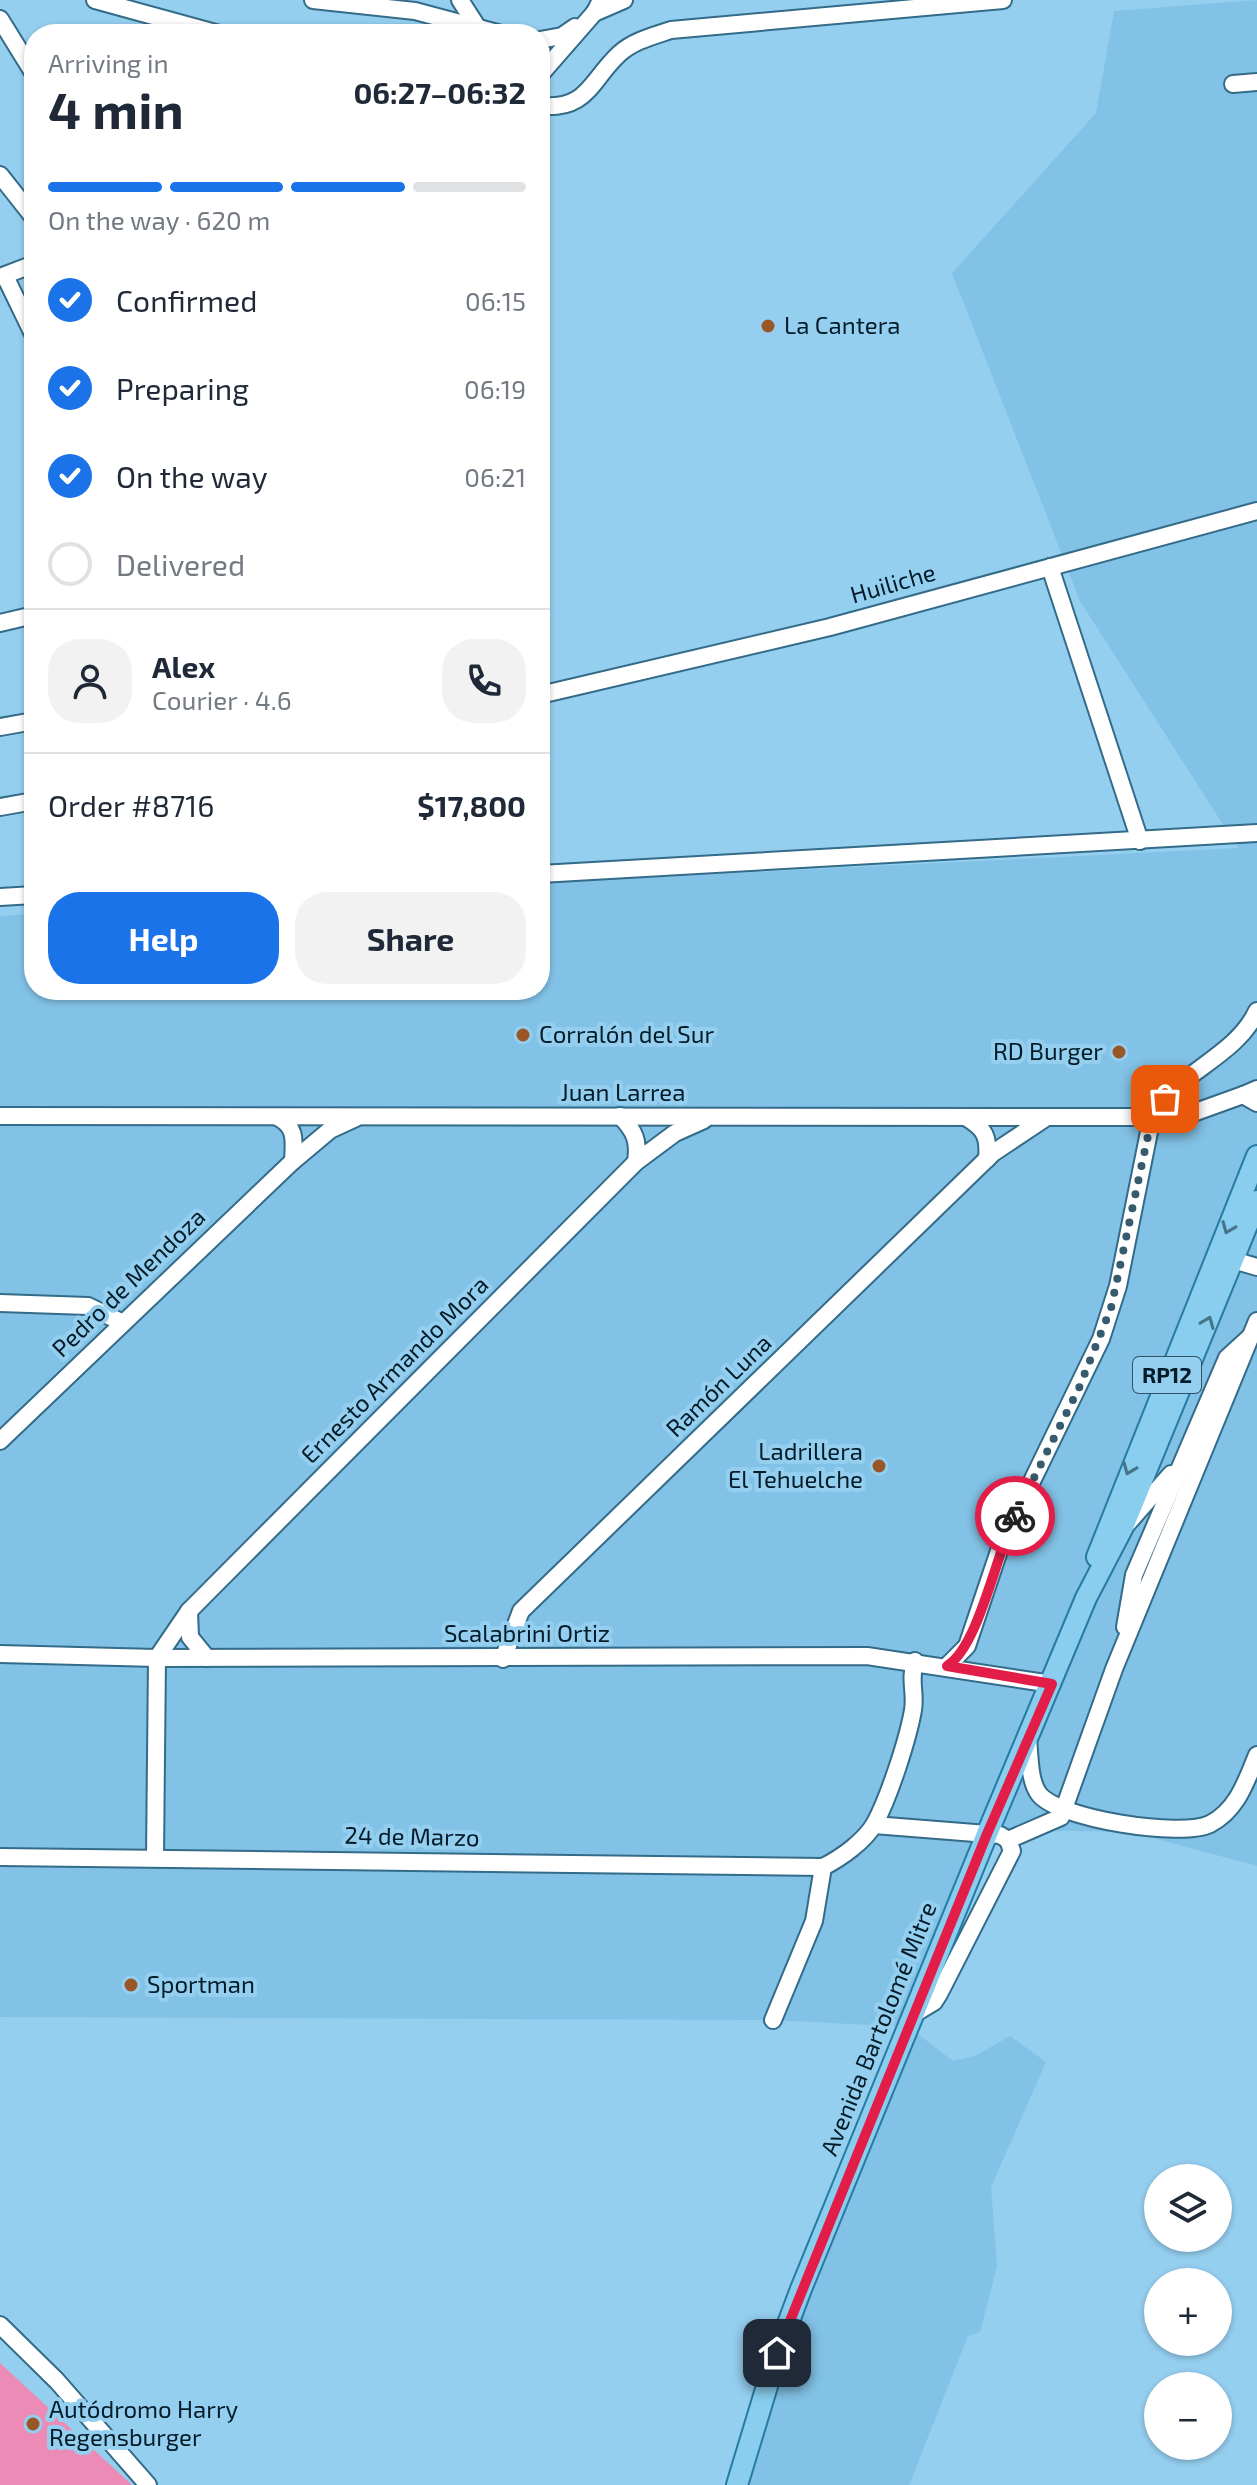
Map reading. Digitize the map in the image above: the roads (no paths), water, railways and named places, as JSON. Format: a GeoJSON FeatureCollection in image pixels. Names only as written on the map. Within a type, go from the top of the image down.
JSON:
{"type":"FeatureCollection","features":[{"type":"Feature","properties":{"kind":"main road","name":"Avenida Bartolomé Mitre"},"geometry":{"type":"LineString","coordinates":[[1086,1598],[1100,1543],[1257,1156]]}},
{"type":"Feature","properties":{"kind":"main road","name":"Avenida Bartolomé Mitre"},"geometry":{"type":"LineString","coordinates":[[737,2485],[772,2368],[801,2289],[987,1834],[1086,1598],[1121,1530],[1257,1201]]}},
{"type":"Feature","properties":{"kind":"street"},"geometry":{"type":"LineString","coordinates":[[95,0],[183,24]]}},
{"type":"Feature","properties":{"kind":"street"},"geometry":{"type":"LineString","coordinates":[[313,0],[387,7],[456,24]]}},
{"type":"Feature","properties":{"kind":"street"},"geometry":{"type":"LineString","coordinates":[[460,0],[476,24]]}},
{"type":"Feature","properties":{"kind":"street"},"geometry":{"type":"LineString","coordinates":[[550,38],[562,36],[598,6],[624,0]]}},
{"type":"Feature","properties":{"kind":"street"},"geometry":{"type":"LineString","coordinates":[[550,107],[581,99],[625,49],[671,30],[1003,0]]}},
{"type":"Feature","properties":{"kind":"street"},"geometry":{"type":"LineString","coordinates":[[550,63],[598,6]]}},
{"type":"Feature","properties":{"kind":"street"},"geometry":{"type":"LineString","coordinates":[[3,29],[24,59]]}},
{"type":"Feature","properties":{"kind":"street"},"geometry":{"type":"LineString","coordinates":[[1233,84],[1257,82]]}},
{"type":"Feature","properties":{"kind":"street"},"geometry":{"type":"LineString","coordinates":[[0,175],[24,205]]}},
{"type":"Feature","properties":{"kind":"street"},"geometry":{"type":"LineString","coordinates":[[24,268],[2,276],[24,317]]}},
{"type":"Feature","properties":{"kind":"street","name":"Huiliche"},"geometry":{"type":"LineString","coordinates":[[550,693],[817,630],[1257,511]]}},
{"type":"Feature","properties":{"kind":"street"},"geometry":{"type":"LineString","coordinates":[[1050,567],[1140,841]]}},
{"type":"Feature","properties":{"kind":"street"},"geometry":{"type":"LineString","coordinates":[[0,623],[24,617]]}},
{"type":"Feature","properties":{"kind":"street"},"geometry":{"type":"LineString","coordinates":[[0,727],[24,723]]}},
{"type":"Feature","properties":{"kind":"street"},"geometry":{"type":"LineString","coordinates":[[0,807],[24,803]]}},
{"type":"Feature","properties":{"kind":"street"},"geometry":{"type":"LineString","coordinates":[[550,873],[1257,833]]}},
{"type":"Feature","properties":{"kind":"street"},"geometry":{"type":"LineString","coordinates":[[0,897],[24,896]]}},
{"type":"Feature","properties":{"kind":"street"},"geometry":{"type":"LineString","coordinates":[[947,1666],[967,1646],[1001,1545],[1101,1339],[1118,1286],[1152,1117],[1165,1099],[1240,1036],[1257,1012]]}},
{"type":"Feature","properties":{"kind":"street","name":"Juan Larrea"},"geometry":{"type":"LineString","coordinates":[[0,1116],[1152,1117],[1193,1113],[1252,1096]]}},
{"type":"Feature","properties":{"kind":"street"},"geometry":{"type":"LineString","coordinates":[[275,1116],[288,1122],[294,1134],[293,1161]]}},
{"type":"Feature","properties":{"kind":"street","name":"Pedro de Mendoza"},"geometry":{"type":"LineString","coordinates":[[0,1441],[121,1322],[293,1161],[330,1130],[359,1116]]}},
{"type":"Feature","properties":{"kind":"street"},"geometry":{"type":"LineString","coordinates":[[620,1116],[633,1130],[638,1146],[636,1162]]}},
{"type":"Feature","properties":{"kind":"street","name":"Ernesto Armando Mora"},"geometry":{"type":"LineString","coordinates":[[157,1658],[189,1611],[636,1162],[692,1123],[716,1117]]}},
{"type":"Feature","properties":{"kind":"street"},"geometry":{"type":"LineString","coordinates":[[966,1117],[983,1127],[988,1141],[987,1159]]}},
{"type":"Feature","properties":{"kind":"street","name":"Ramón Luna"},"geometry":{"type":"LineString","coordinates":[[503,1659],[521,1611],[987,1159],[1047,1117]]}},
{"type":"Feature","properties":{"kind":"street"},"geometry":{"type":"LineString","coordinates":[[1233,1260],[1257,1267]]}},
{"type":"Feature","properties":{"kind":"street"},"geometry":{"type":"LineString","coordinates":[[0,1303],[88,1306],[121,1322]]}},
{"type":"Feature","properties":{"kind":"street"},"geometry":{"type":"LineString","coordinates":[[1121,1652],[1134,1575],[1227,1358],[1254,1329]]}},
{"type":"Feature","properties":{"kind":"street"},"geometry":{"type":"LineString","coordinates":[[874,1825],[987,1834],[1008,1840],[1053,1822],[1064,1809],[1121,1652],[1254,1329]]}},
{"type":"Feature","properties":{"kind":"street"},"geometry":{"type":"LineString","coordinates":[[1121,1530],[1184,1458]]}},
{"type":"Feature","properties":{"kind":"street"},"geometry":{"type":"LineString","coordinates":[[189,1611],[190,1637],[207,1658]]}},
{"type":"Feature","properties":{"kind":"street","name":"Scalabrini Ortiz"},"geometry":{"type":"LineString","coordinates":[[0,1654],[157,1658],[503,1659],[867,1656],[1052,1684]]}},
{"type":"Feature","properties":{"kind":"street"},"geometry":{"type":"LineString","coordinates":[[155,1857],[157,1658]]}},
{"type":"Feature","properties":{"kind":"street"},"geometry":{"type":"LineString","coordinates":[[773,2020],[814,1921],[823,1867],[838,1860],[874,1825],[909,1730],[914,1705],[910,1680],[915,1661]]}},
{"type":"Feature","properties":{"kind":"street"},"geometry":{"type":"LineString","coordinates":[[1028,1740],[1038,1792],[1064,1809],[1156,1827],[1201,1828],[1219,1818],[1236,1802],[1257,1755]]}},
{"type":"Feature","properties":{"kind":"street"},"geometry":{"type":"LineString","coordinates":[[914,2014],[934,2002],[939,1994],[1009,1861],[1012,1851],[1008,1840]]}},
{"type":"Feature","properties":{"kind":"street","name":"24 de Marzo"},"geometry":{"type":"LineString","coordinates":[[0,1857],[823,1867]]}},
{"type":"Feature","properties":{"kind":"street"},"geometry":{"type":"LineString","coordinates":[[0,2325],[41,2363],[148,2485]]}},
{"type":"Feature","properties":{"kind":"place","name":"La Cantera"},"geometry":{"type":"Point","coordinates":[768,326]}},
{"type":"Feature","properties":{"kind":"place","name":"Corralón del Sur"},"geometry":{"type":"Point","coordinates":[523,1035]}},
{"type":"Feature","properties":{"kind":"place","name":"RD Burger"},"geometry":{"type":"Point","coordinates":[1119,1052]}},
{"type":"Feature","properties":{"kind":"place","name":"Ladrillera El Tehuelche"},"geometry":{"type":"Point","coordinates":[879,1466]}},
{"type":"Feature","properties":{"kind":"place","name":"Sportman"},"geometry":{"type":"Point","coordinates":[131,1985]}},
{"type":"Feature","properties":{"kind":"place","name":"Autódromo Harry Regensburger"},"geometry":{"type":"Point","coordinates":[33,2424]}}]}
